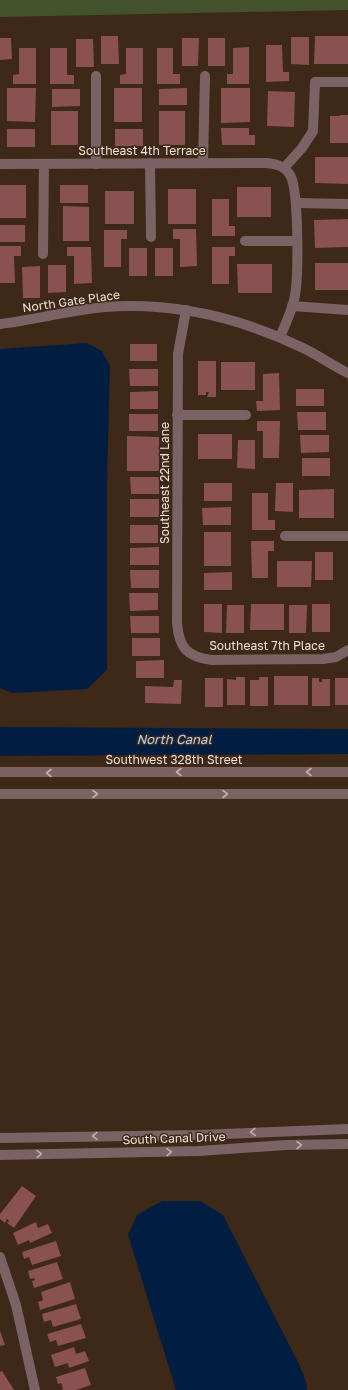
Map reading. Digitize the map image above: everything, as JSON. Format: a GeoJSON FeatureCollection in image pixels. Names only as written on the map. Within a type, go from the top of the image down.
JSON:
{"type":"FeatureCollection","features":[{"type":"Feature","properties":{"kind":"street"},"geometry":{"type":"LineString","coordinates":[[96,76],[96,164]]}},
{"type":"Feature","properties":{"kind":"street"},"geometry":{"type":"LineString","coordinates":[[203,163],[205,76]]}},
{"type":"Feature","properties":{"kind":"street"},"geometry":{"type":"LineString","coordinates":[[280,337],[292,306],[297,276],[296,203],[294,184],[290,174],[284,168],[302,148],[313,131],[315,82],[348,82]]}},
{"type":"Feature","properties":{"kind":"street"},"geometry":{"type":"LineString","coordinates":[[150,163],[151,237]]}},
{"type":"Feature","properties":{"kind":"street","name":"Southeast 4th Terrace"},"geometry":{"type":"LineString","coordinates":[[0,164],[266,163],[284,168]]}},
{"type":"Feature","properties":{"kind":"street"},"geometry":{"type":"LineString","coordinates":[[43,254],[44,164]]}},
{"type":"Feature","properties":{"kind":"street"},"geometry":{"type":"LineString","coordinates":[[296,203],[348,204]]}},
{"type":"Feature","properties":{"kind":"street"},"geometry":{"type":"LineString","coordinates":[[245,241],[296,241]]}},
{"type":"Feature","properties":{"kind":"street"},"geometry":{"type":"LineString","coordinates":[[292,306],[348,310]]}},
{"type":"Feature","properties":{"kind":"street","name":"North Gate Place"},"geometry":{"type":"LineString","coordinates":[[0,324],[103,308],[146,307],[186,310],[242,323],[280,337],[348,373]]}},
{"type":"Feature","properties":{"kind":"street","name":"Southeast 22nd Lane"},"geometry":{"type":"LineString","coordinates":[[186,310],[178,354],[177,623],[180,642],[189,653]]}},
{"type":"Feature","properties":{"kind":"street"},"geometry":{"type":"LineString","coordinates":[[177,415],[246,414]]}},
{"type":"Feature","properties":{"kind":"street"},"geometry":{"type":"LineString","coordinates":[[285,536],[348,536]]}},
{"type":"Feature","properties":{"kind":"street","name":"Southeast 7th Place"},"geometry":{"type":"LineString","coordinates":[[189,653],[200,658],[212,660],[318,659],[330,658],[347,651]]}},
{"type":"Feature","properties":{"kind":"street","name":"Southwest 328th Street"},"geometry":{"type":"LineString","coordinates":[[0,772],[348,772]]}},
{"type":"Feature","properties":{"kind":"street"},"geometry":{"type":"LineString","coordinates":[[0,794],[348,794]]}},
{"type":"Feature","properties":{"kind":"street","name":"South Canal Drive"},"geometry":{"type":"LineString","coordinates":[[0,1138],[198,1135],[348,1129]]}},
{"type":"Feature","properties":{"kind":"street","name":"South Canal Drive"},"geometry":{"type":"LineString","coordinates":[[0,1155],[199,1151],[286,1145],[348,1144]]}},
{"type":"Feature","properties":{"kind":"street"},"geometry":{"type":"LineString","coordinates":[[0,1257],[16,1305],[35,1390]]}},
{"type":"Feature","properties":{"kind":"green space"},"geometry":{"type":"Polygon","coordinates":[[[0,0],[348,0],[348,10],[0,17],[0,0]]]}},
{"type":"Feature","properties":{"kind":"water"},"geometry":{"type":"Polygon","coordinates":[[[87,343],[102,351],[110,366],[107,480],[107,670],[87,689],[13,693],[0,688],[0,349],[87,343]]]}},
{"type":"Feature","properties":{"kind":"water","name":"North Canal"},"geometry":{"type":"Polygon","coordinates":[[[0,727],[348,729],[348,754],[0,756],[0,727]]]}},
{"type":"Feature","properties":{"kind":"water"},"geometry":{"type":"Polygon","coordinates":[[[162,1201],[200,1201],[223,1215],[300,1366],[307,1385],[307,1390],[176,1390],[128,1235],[137,1215],[162,1201]]]}},
{"type":"Feature","properties":{"kind":"building"},"geometry":{"type":"Polygon","coordinates":[[[101,36],[118,36],[119,64],[101,64],[101,36]]]}},
{"type":"Feature","properties":{"kind":"building"},"geometry":{"type":"Polygon","coordinates":[[[315,36],[348,36],[348,64],[314,64],[315,36]]]}},
{"type":"Feature","properties":{"kind":"building"},"geometry":{"type":"Polygon","coordinates":[[[291,37],[309,37],[309,65],[291,64],[291,37]]]}},
{"type":"Feature","properties":{"kind":"building"},"geometry":{"type":"Polygon","coordinates":[[[0,38],[11,38],[12,59],[0,60],[0,38]]]}},
{"type":"Feature","properties":{"kind":"building"},"geometry":{"type":"Polygon","coordinates":[[[182,38],[199,38],[198,66],[182,66],[182,38]]]}},
{"type":"Feature","properties":{"kind":"building"},"geometry":{"type":"Polygon","coordinates":[[[208,38],[225,38],[225,66],[208,66],[208,38]]]}},
{"type":"Feature","properties":{"kind":"building"},"geometry":{"type":"Polygon","coordinates":[[[76,39],[93,39],[94,67],[76,67],[76,39]]]}},
{"type":"Feature","properties":{"kind":"building"},"geometry":{"type":"Polygon","coordinates":[[[266,45],[282,45],[283,72],[289,72],[289,81],[266,82],[266,45]]]}},
{"type":"Feature","properties":{"kind":"building"},"geometry":{"type":"Polygon","coordinates":[[[249,47],[249,84],[227,84],[227,74],[233,74],[233,48],[249,47]]]}},
{"type":"Feature","properties":{"kind":"building"},"geometry":{"type":"Polygon","coordinates":[[[19,48],[36,48],[36,84],[13,84],[13,75],[19,74],[19,48]]]}},
{"type":"Feature","properties":{"kind":"building"},"geometry":{"type":"Polygon","coordinates":[[[50,48],[67,48],[67,75],[74,75],[74,84],[50,84],[50,48]]]}},
{"type":"Feature","properties":{"kind":"building"},"geometry":{"type":"Polygon","coordinates":[[[126,48],[143,48],[143,84],[120,84],[120,75],[126,74],[126,48]]]}},
{"type":"Feature","properties":{"kind":"building"},"geometry":{"type":"Polygon","coordinates":[[[157,48],[173,48],[173,74],[180,74],[180,84],[157,84],[157,48]]]}},
{"type":"Feature","properties":{"kind":"building"},"geometry":{"type":"Polygon","coordinates":[[[7,88],[36,88],[35,122],[7,121],[7,88]]]}},
{"type":"Feature","properties":{"kind":"building"},"geometry":{"type":"Polygon","coordinates":[[[114,88],[142,88],[142,122],[114,122],[114,88]]]}},
{"type":"Feature","properties":{"kind":"building"},"geometry":{"type":"Polygon","coordinates":[[[187,88],[187,105],[159,105],[159,89],[187,88]]]}},
{"type":"Feature","properties":{"kind":"building"},"geometry":{"type":"Polygon","coordinates":[[[221,88],[250,88],[250,122],[221,123],[221,88]]]}},
{"type":"Feature","properties":{"kind":"building"},"geometry":{"type":"Polygon","coordinates":[[[52,89],[80,89],[80,106],[52,107],[52,89]]]}},
{"type":"Feature","properties":{"kind":"building"},"geometry":{"type":"Polygon","coordinates":[[[268,91],[295,92],[294,127],[267,126],[268,91]]]}},
{"type":"Feature","properties":{"kind":"building"},"geometry":{"type":"Polygon","coordinates":[[[51,111],[78,111],[78,145],[51,145],[51,111]]]}},
{"type":"Feature","properties":{"kind":"building"},"geometry":{"type":"Polygon","coordinates":[[[159,111],[185,111],[185,145],[159,145],[159,111]]]}},
{"type":"Feature","properties":{"kind":"building"},"geometry":{"type":"Polygon","coordinates":[[[348,115],[348,143],[330,143],[330,116],[348,115]]]}},
{"type":"Feature","properties":{"kind":"building"},"geometry":{"type":"Polygon","coordinates":[[[221,128],[249,128],[249,135],[255,135],[255,145],[222,145],[221,128]]]}},
{"type":"Feature","properties":{"kind":"building"},"geometry":{"type":"Polygon","coordinates":[[[7,129],[35,129],[35,147],[7,147],[7,129]]]}},
{"type":"Feature","properties":{"kind":"building"},"geometry":{"type":"Polygon","coordinates":[[[115,129],[143,129],[143,146],[115,146],[115,129]]]}},
{"type":"Feature","properties":{"kind":"building"},"geometry":{"type":"Polygon","coordinates":[[[315,157],[348,157],[348,184],[315,183],[315,157]]]}},
{"type":"Feature","properties":{"kind":"building"},"geometry":{"type":"Polygon","coordinates":[[[0,185],[26,185],[26,218],[0,218],[0,185]]]}},
{"type":"Feature","properties":{"kind":"building"},"geometry":{"type":"Polygon","coordinates":[[[60,185],[88,185],[88,203],[60,203],[60,185]]]}},
{"type":"Feature","properties":{"kind":"building"},"geometry":{"type":"Polygon","coordinates":[[[237,187],[271,187],[271,217],[237,217],[237,187]]]}},
{"type":"Feature","properties":{"kind":"building"},"geometry":{"type":"Polygon","coordinates":[[[168,189],[196,189],[196,224],[168,224],[168,189]]]}},
{"type":"Feature","properties":{"kind":"building"},"geometry":{"type":"Polygon","coordinates":[[[105,191],[134,191],[134,224],[105,224],[105,191]]]}},
{"type":"Feature","properties":{"kind":"building"},"geometry":{"type":"Polygon","coordinates":[[[212,199],[229,199],[229,226],[235,226],[235,236],[212,236],[212,199]]]}},
{"type":"Feature","properties":{"kind":"building"},"geometry":{"type":"Polygon","coordinates":[[[63,206],[89,207],[89,241],[63,241],[63,206]]]}},
{"type":"Feature","properties":{"kind":"building"},"geometry":{"type":"Polygon","coordinates":[[[348,219],[348,247],[315,248],[314,220],[348,219]]]}},
{"type":"Feature","properties":{"kind":"building"},"geometry":{"type":"Polygon","coordinates":[[[0,225],[25,225],[25,242],[0,242],[0,225]]]}},
{"type":"Feature","properties":{"kind":"building"},"geometry":{"type":"Polygon","coordinates":[[[173,229],[196,229],[197,266],[180,267],[180,239],[173,239],[173,229]]]}},
{"type":"Feature","properties":{"kind":"building"},"geometry":{"type":"Polygon","coordinates":[[[104,230],[127,230],[127,239],[121,239],[121,267],[104,267],[104,230]]]}},
{"type":"Feature","properties":{"kind":"building"},"geometry":{"type":"Polygon","coordinates":[[[0,246],[21,246],[21,256],[14,256],[15,283],[0,283],[0,246]]]}},
{"type":"Feature","properties":{"kind":"building"},"geometry":{"type":"Polygon","coordinates":[[[67,247],[91,247],[92,283],[74,284],[74,256],[67,256],[67,247]]]}},
{"type":"Feature","properties":{"kind":"building"},"geometry":{"type":"Polygon","coordinates":[[[212,247],[235,247],[235,256],[229,256],[229,284],[212,284],[212,247]]]}},
{"type":"Feature","properties":{"kind":"building"},"geometry":{"type":"Polygon","coordinates":[[[129,248],[147,248],[147,276],[129,276],[129,248]]]}},
{"type":"Feature","properties":{"kind":"building"},"geometry":{"type":"Polygon","coordinates":[[[155,248],[173,248],[173,276],[155,276],[155,248]]]}},
{"type":"Feature","properties":{"kind":"building"},"geometry":{"type":"Polygon","coordinates":[[[315,263],[348,263],[348,290],[315,290],[315,263]]]}},
{"type":"Feature","properties":{"kind":"building"},"geometry":{"type":"Polygon","coordinates":[[[237,264],[272,264],[272,293],[238,293],[237,264]]]}},
{"type":"Feature","properties":{"kind":"building"},"geometry":{"type":"Polygon","coordinates":[[[48,265],[66,265],[66,292],[48,293],[48,265]]]}},
{"type":"Feature","properties":{"kind":"building"},"geometry":{"type":"Polygon","coordinates":[[[40,266],[40,298],[23,298],[22,267],[40,266]]]}},
{"type":"Feature","properties":{"kind":"building"},"geometry":{"type":"Polygon","coordinates":[[[130,344],[157,344],[157,361],[130,361],[130,344]]]}},
{"type":"Feature","properties":{"kind":"building"},"geometry":{"type":"Polygon","coordinates":[[[198,361],[216,361],[216,397],[207,397],[209,392],[206,392],[206,395],[198,395],[198,361]]]}},
{"type":"Feature","properties":{"kind":"building"},"geometry":{"type":"Polygon","coordinates":[[[221,362],[255,362],[255,390],[221,390],[221,362]]]}},
{"type":"Feature","properties":{"kind":"building"},"geometry":{"type":"Polygon","coordinates":[[[129,369],[158,369],[158,386],[130,386],[129,369]]]}},
{"type":"Feature","properties":{"kind":"building"},"geometry":{"type":"Polygon","coordinates":[[[279,373],[280,410],[257,411],[256,401],[263,401],[263,374],[279,373]]]}},
{"type":"Feature","properties":{"kind":"building"},"geometry":{"type":"Polygon","coordinates":[[[296,389],[324,389],[324,406],[296,406],[296,389]]]}},
{"type":"Feature","properties":{"kind":"building"},"geometry":{"type":"Polygon","coordinates":[[[158,391],[158,409],[130,409],[130,392],[158,391]]]}},
{"type":"Feature","properties":{"kind":"building"},"geometry":{"type":"Polygon","coordinates":[[[297,412],[326,412],[326,430],[298,430],[297,412]]]}},
{"type":"Feature","properties":{"kind":"building"},"geometry":{"type":"Polygon","coordinates":[[[129,414],[158,414],[158,431],[129,431],[129,414]]]}},
{"type":"Feature","properties":{"kind":"building"},"geometry":{"type":"Polygon","coordinates":[[[257,421],[280,421],[279,458],[263,458],[263,431],[257,431],[257,421]]]}},
{"type":"Feature","properties":{"kind":"building"},"geometry":{"type":"Polygon","coordinates":[[[198,434],[232,434],[232,459],[198,459],[198,434]]]}},
{"type":"Feature","properties":{"kind":"building"},"geometry":{"type":"Polygon","coordinates":[[[300,435],[329,435],[329,452],[301,453],[300,435]]]}},
{"type":"Feature","properties":{"kind":"building"},"geometry":{"type":"Polygon","coordinates":[[[127,436],[159,437],[159,471],[127,471],[127,436]]]}},
{"type":"Feature","properties":{"kind":"building"},"geometry":{"type":"Polygon","coordinates":[[[238,440],[255,440],[255,469],[237,468],[238,440]]]}},
{"type":"Feature","properties":{"kind":"building"},"geometry":{"type":"Polygon","coordinates":[[[302,458],[330,458],[330,476],[302,476],[302,458]]]}},
{"type":"Feature","properties":{"kind":"building"},"geometry":{"type":"Polygon","coordinates":[[[130,477],[159,477],[159,494],[131,494],[130,477]]]}},
{"type":"Feature","properties":{"kind":"building"},"geometry":{"type":"Polygon","coordinates":[[[204,483],[232,483],[232,501],[204,501],[204,483]]]}},
{"type":"Feature","properties":{"kind":"building"},"geometry":{"type":"Polygon","coordinates":[[[276,483],[293,483],[293,512],[275,511],[276,483]]]}},
{"type":"Feature","properties":{"kind":"building"},"geometry":{"type":"Polygon","coordinates":[[[334,489],[334,518],[299,518],[299,490],[334,489]]]}},
{"type":"Feature","properties":{"kind":"building"},"geometry":{"type":"Polygon","coordinates":[[[252,493],[268,493],[268,520],[275,520],[275,530],[252,530],[252,493]]]}},
{"type":"Feature","properties":{"kind":"building"},"geometry":{"type":"Polygon","coordinates":[[[130,499],[159,499],[159,517],[130,517],[130,499]]]}},
{"type":"Feature","properties":{"kind":"building"},"geometry":{"type":"Polygon","coordinates":[[[231,507],[231,525],[203,525],[202,508],[231,507]]]}},
{"type":"Feature","properties":{"kind":"building"},"geometry":{"type":"Polygon","coordinates":[[[130,525],[158,525],[158,543],[130,543],[130,525]]]}},
{"type":"Feature","properties":{"kind":"building"},"geometry":{"type":"Polygon","coordinates":[[[204,532],[231,532],[231,566],[204,566],[204,532]]]}},
{"type":"Feature","properties":{"kind":"building"},"geometry":{"type":"Polygon","coordinates":[[[251,541],[274,541],[274,551],[268,551],[268,578],[252,578],[251,541]]]}},
{"type":"Feature","properties":{"kind":"building"},"geometry":{"type":"Polygon","coordinates":[[[159,547],[159,565],[130,565],[130,548],[159,547]]]}},
{"type":"Feature","properties":{"kind":"building"},"geometry":{"type":"Polygon","coordinates":[[[315,552],[333,552],[333,580],[315,580],[315,552]]]}},
{"type":"Feature","properties":{"kind":"building"},"geometry":{"type":"Polygon","coordinates":[[[277,561],[312,561],[311,587],[277,587],[277,561]]]}},
{"type":"Feature","properties":{"kind":"building"},"geometry":{"type":"Polygon","coordinates":[[[130,570],[159,570],[159,588],[131,588],[130,570]]]}},
{"type":"Feature","properties":{"kind":"building"},"geometry":{"type":"Polygon","coordinates":[[[232,572],[232,590],[204,590],[204,573],[232,572]]]}},
{"type":"Feature","properties":{"kind":"building"},"geometry":{"type":"Polygon","coordinates":[[[129,593],[158,593],[158,610],[130,611],[129,593]]]}},
{"type":"Feature","properties":{"kind":"building"},"geometry":{"type":"Polygon","coordinates":[[[204,604],[222,604],[222,633],[204,632],[204,604]]]}},
{"type":"Feature","properties":{"kind":"building"},"geometry":{"type":"Polygon","coordinates":[[[251,604],[284,604],[284,630],[250,630],[251,604]]]}},
{"type":"Feature","properties":{"kind":"building"},"geometry":{"type":"Polygon","coordinates":[[[312,604],[330,604],[330,632],[312,632],[312,604]]]}},
{"type":"Feature","properties":{"kind":"building"},"geometry":{"type":"Polygon","coordinates":[[[227,605],[244,605],[244,633],[226,633],[227,605]]]}},
{"type":"Feature","properties":{"kind":"building"},"geometry":{"type":"Polygon","coordinates":[[[289,605],[307,605],[306,633],[289,633],[289,605]]]}},
{"type":"Feature","properties":{"kind":"building"},"geometry":{"type":"Polygon","coordinates":[[[130,616],[159,616],[159,633],[131,633],[130,616]]]}},
{"type":"Feature","properties":{"kind":"building"},"geometry":{"type":"Polygon","coordinates":[[[132,638],[160,638],[160,656],[132,656],[132,638]]]}},
{"type":"Feature","properties":{"kind":"building"},"geometry":{"type":"Polygon","coordinates":[[[164,660],[164,678],[136,678],[136,661],[164,660]]]}},
{"type":"Feature","properties":{"kind":"building"},"geometry":{"type":"Polygon","coordinates":[[[274,676],[308,676],[308,705],[274,705],[274,676]]]}},
{"type":"Feature","properties":{"kind":"building"},"geometry":{"type":"Polygon","coordinates":[[[236,677],[245,677],[245,705],[227,705],[227,679],[236,680],[236,677]]]}},
{"type":"Feature","properties":{"kind":"building"},"geometry":{"type":"Polygon","coordinates":[[[259,677],[268,677],[268,706],[250,706],[250,680],[259,680],[259,677]]]}},
{"type":"Feature","properties":{"kind":"building"},"geometry":{"type":"Polygon","coordinates":[[[205,678],[223,678],[223,707],[205,707],[205,678]]]}},
{"type":"Feature","properties":{"kind":"building"},"geometry":{"type":"Polygon","coordinates":[[[312,678],[319,678],[319,682],[322,682],[322,679],[330,679],[330,706],[312,706],[312,678]]]}},
{"type":"Feature","properties":{"kind":"building"},"geometry":{"type":"Polygon","coordinates":[[[335,678],[348,678],[348,705],[335,705],[335,678]]]}},
{"type":"Feature","properties":{"kind":"building"},"geometry":{"type":"Polygon","coordinates":[[[174,680],[182,680],[181,704],[145,703],[145,686],[173,687],[174,680]]]}},
{"type":"Feature","properties":{"kind":"building"},"geometry":{"type":"Polygon","coordinates":[[[22,1186],[36,1196],[14,1228],[7,1223],[9,1221],[7,1219],[5,1223],[0,1219],[0,1214],[22,1186]]]}},
{"type":"Feature","properties":{"kind":"building"},"geometry":{"type":"Polygon","coordinates":[[[36,1222],[38,1228],[48,1224],[52,1233],[30,1243],[29,1240],[18,1245],[13,1233],[36,1222]]]}},
{"type":"Feature","properties":{"kind":"building"},"geometry":{"type":"Polygon","coordinates":[[[56,1241],[61,1256],[32,1265],[29,1257],[24,1259],[22,1252],[56,1241]]]}},
{"type":"Feature","properties":{"kind":"building"},"geometry":{"type":"Polygon","coordinates":[[[57,1262],[63,1279],[34,1288],[32,1281],[35,1280],[34,1278],[30,1279],[28,1271],[57,1262]]]}},
{"type":"Feature","properties":{"kind":"building"},"geometry":{"type":"Polygon","coordinates":[[[70,1282],[75,1299],[40,1310],[38,1302],[43,1300],[41,1292],[70,1282]]]}},
{"type":"Feature","properties":{"kind":"building"},"geometry":{"type":"Polygon","coordinates":[[[76,1304],[81,1319],[53,1327],[51,1320],[44,1322],[42,1314],[76,1304]]]}},
{"type":"Feature","properties":{"kind":"building"},"geometry":{"type":"Polygon","coordinates":[[[81,1324],[86,1338],[58,1346],[56,1340],[50,1342],[47,1334],[81,1324]]]}},
{"type":"Feature","properties":{"kind":"building"},"geometry":{"type":"Polygon","coordinates":[[[0,1331],[5,1345],[0,1346],[0,1331]]]}},
{"type":"Feature","properties":{"kind":"building"},"geometry":{"type":"Polygon","coordinates":[[[74,1347],[76,1354],[85,1351],[89,1361],[69,1368],[68,1363],[55,1367],[51,1355],[74,1347]]]}},
{"type":"Feature","properties":{"kind":"building"},"geometry":{"type":"Polygon","coordinates":[[[85,1368],[91,1385],[76,1390],[61,1390],[63,1389],[61,1383],[58,1384],[56,1377],[85,1368]]]}},
{"type":"Feature","properties":{"kind":"building"},"geometry":{"type":"Polygon","coordinates":[[[2,1371],[14,1390],[0,1390],[0,1372],[2,1371]]]}}]}
